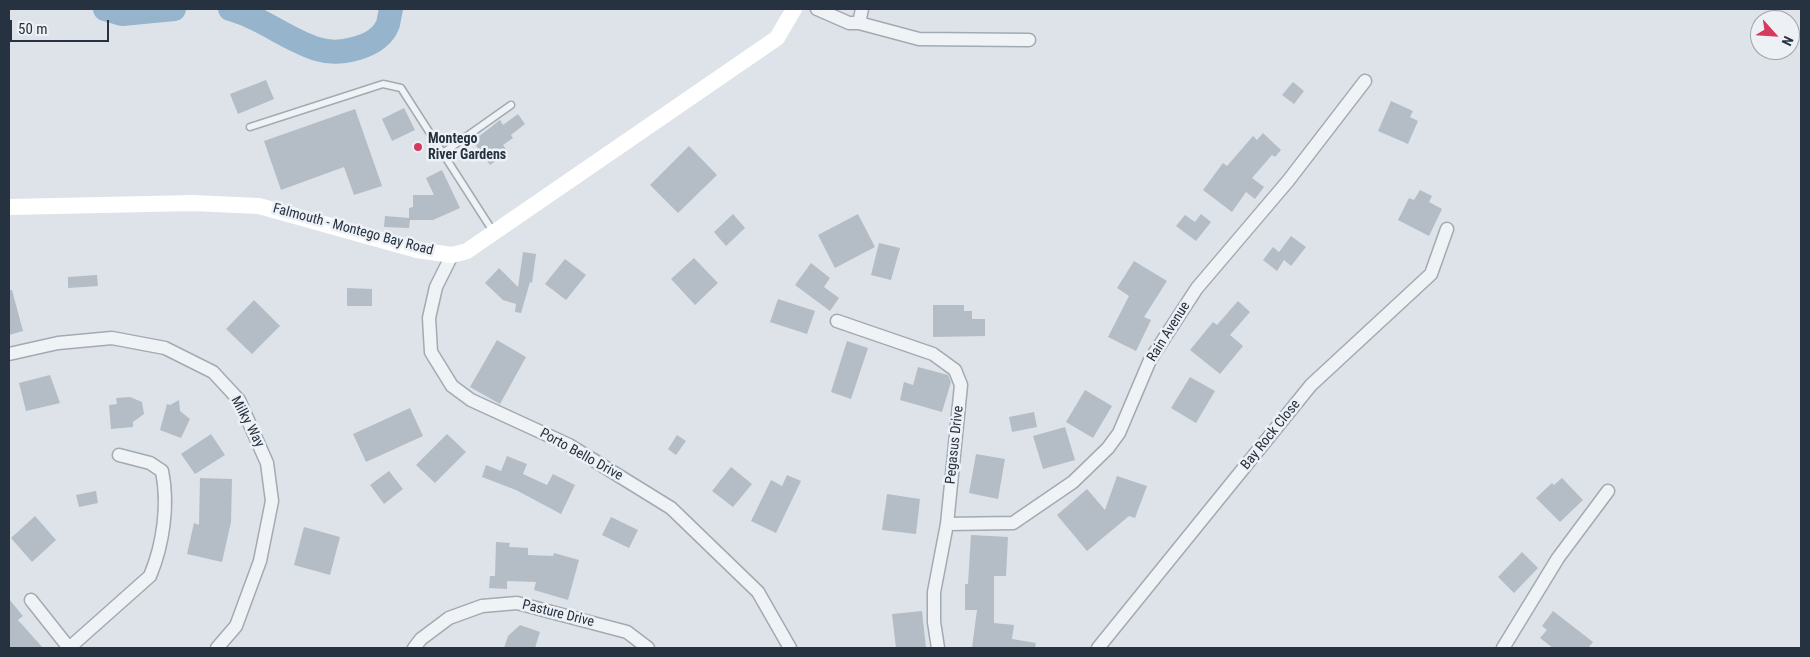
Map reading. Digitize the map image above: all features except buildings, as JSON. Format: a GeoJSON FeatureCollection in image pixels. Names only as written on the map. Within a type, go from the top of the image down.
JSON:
{"type":"FeatureCollection","features":[{"type":"Feature","properties":{"kind":"main road","name":"Falmouth - Montego Bay Road"},"geometry":{"type":"LineString","coordinates":[[9,206],[193,203],[259,206],[417,250],[452,254],[466,251],[494,234],[777,38],[794,9]]}},
{"type":"Feature","properties":{"kind":"street"},"geometry":{"type":"LineString","coordinates":[[817,9],[849,23],[859,23],[919,38],[1029,40]]}},
{"type":"Feature","properties":{"kind":"street"},"geometry":{"type":"LineString","coordinates":[[859,23],[862,9]]}},
{"type":"Feature","properties":{"kind":"street","name":"Rain Avenue"},"geometry":{"type":"LineString","coordinates":[[948,524],[1013,523],[1073,482],[1108,448],[1119,432],[1150,360],[1197,288],[1288,181],[1365,80]]}},
{"type":"Feature","properties":{"kind":"street","name":"Bay Rock Close"},"geometry":{"type":"LineString","coordinates":[[1098,648],[1311,386],[1431,274],[1447,230]]}},
{"type":"Feature","properties":{"kind":"street","name":"Porto Bello Drive"},"geometry":{"type":"LineString","coordinates":[[452,254],[436,286],[429,318],[431,352],[452,386],[471,400],[569,446],[671,508],[758,592],[790,648]]}},
{"type":"Feature","properties":{"kind":"street","name":"Pegasus Drive"},"geometry":{"type":"LineString","coordinates":[[837,321],[933,354],[955,370],[961,385],[948,524],[934,592],[934,622],[938,648]]}},
{"type":"Feature","properties":{"kind":"street","name":"Milky Way"},"geometry":{"type":"LineString","coordinates":[[9,354],[58,343],[112,338],[165,348],[213,372],[239,400],[267,463],[272,501],[260,561],[236,626],[217,648]]}},
{"type":"Feature","properties":{"kind":"street"},"geometry":{"type":"LineString","coordinates":[[31,600],[69,648],[150,576],[156,563],[163,516],[164,483],[162,471],[150,463],[119,455]]}},
{"type":"Feature","properties":{"kind":"street"},"geometry":{"type":"LineString","coordinates":[[1502,648],[1558,558],[1608,491]]}},
{"type":"Feature","properties":{"kind":"street","name":"Pasture Drive"},"geometry":{"type":"LineString","coordinates":[[414,648],[421,639],[449,618],[482,606],[517,603],[627,632],[648,648]]}},
{"type":"Feature","properties":{"kind":"lane"},"geometry":{"type":"LineString","coordinates":[[250,127],[383,84],[401,88],[494,234]]}},
{"type":"Feature","properties":{"kind":"lane"},"geometry":{"type":"LineString","coordinates":[[443,153],[511,105]]}},
{"type":"Feature","properties":{"kind":"waterway"},"geometry":{"type":"LineString","coordinates":[[105,9],[122,14],[174,9]]}},
{"type":"Feature","properties":{"kind":"waterway"},"geometry":{"type":"LineString","coordinates":[[230,9],[252,17],[306,45],[326,51],[357,48],[376,39],[388,24],[391,9]]}},
{"type":"Feature","properties":{"kind":"place","name":"Montego River Gardens"},"geometry":{"type":"Point","coordinates":[418,147]}}]}
